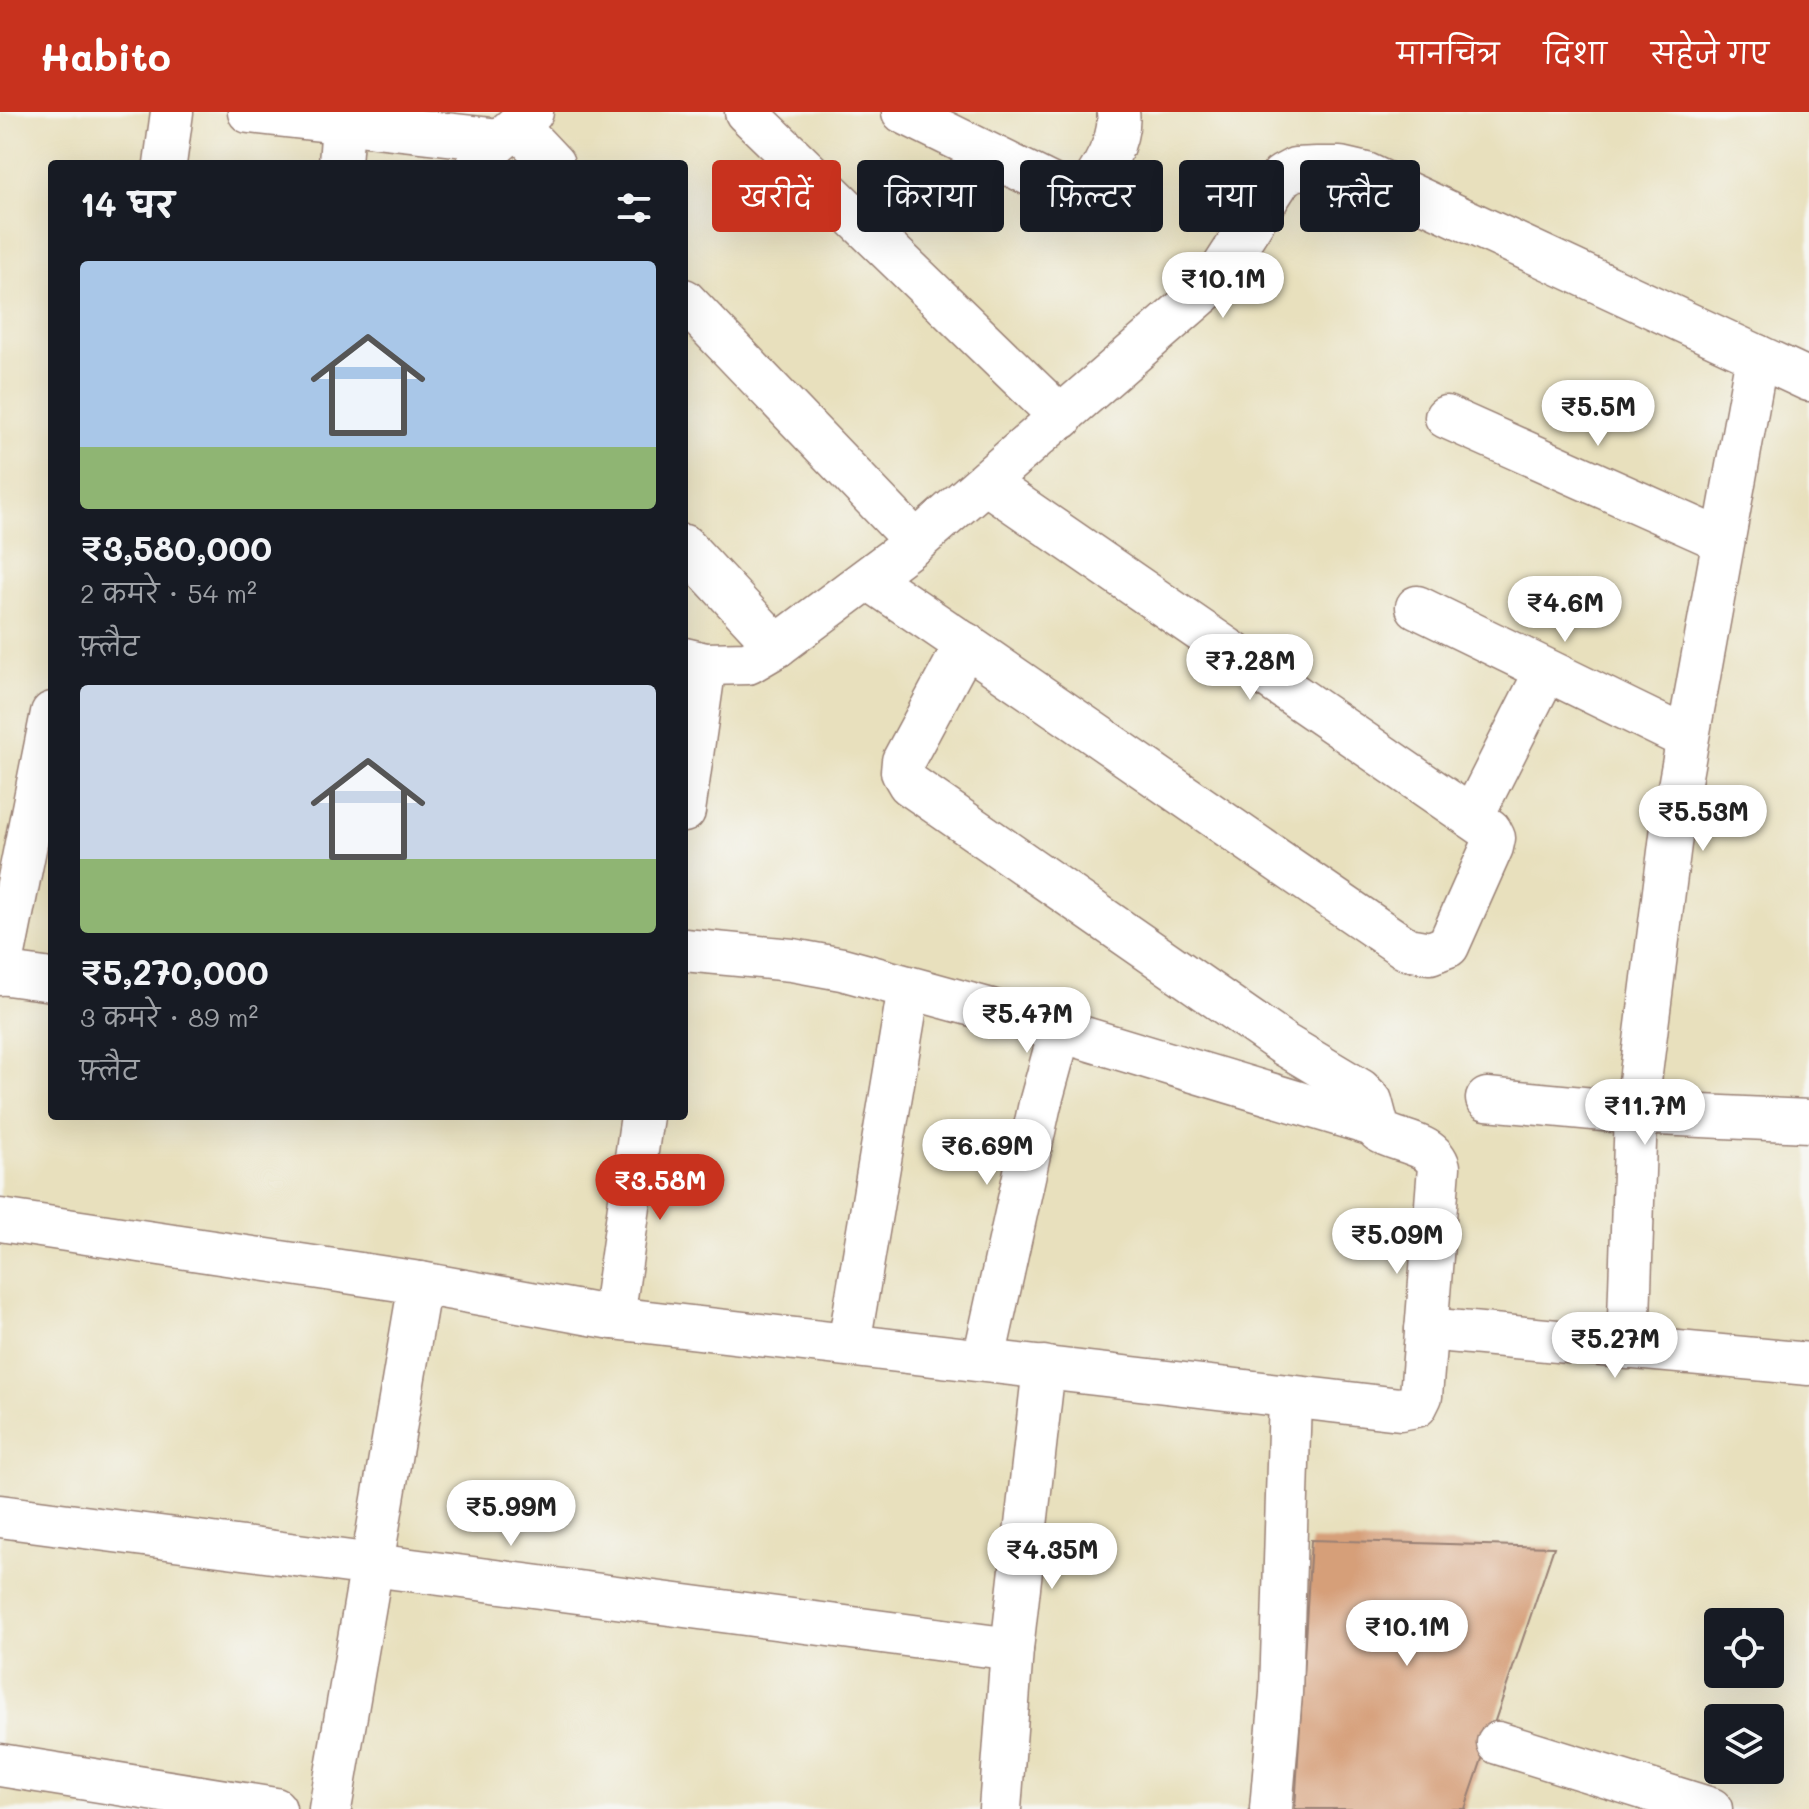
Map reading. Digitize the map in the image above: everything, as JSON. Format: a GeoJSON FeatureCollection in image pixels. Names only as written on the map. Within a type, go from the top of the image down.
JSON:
{"type":"FeatureCollection","features":[{"type":"Feature","properties":{"kind":"street"},"geometry":{"type":"LineString","coordinates":[[166,160],[172,112]]}},
{"type":"Feature","properties":{"kind":"street"},"geometry":{"type":"LineString","coordinates":[[249,112],[505,135],[546,160]]}},
{"type":"Feature","properties":{"kind":"street"},"geometry":{"type":"LineString","coordinates":[[746,112],[1062,418]]}},
{"type":"Feature","properties":{"kind":"street"},"geometry":{"type":"LineString","coordinates":[[903,112],[1070,194],[1083,194],[1092,185],[1120,124],[1118,112]]}},
{"type":"Feature","properties":{"kind":"street"},"geometry":{"type":"LineString","coordinates":[[341,160],[351,120]]}},
{"type":"Feature","properties":{"kind":"street"},"geometry":{"type":"LineString","coordinates":[[688,757],[695,662],[748,663],[777,646],[916,542],[1212,285],[1270,192],[1282,176],[1295,169],[1340,168],[1366,174],[1809,380]]}},
{"type":"Feature","properties":{"kind":"street"},"geometry":{"type":"LineString","coordinates":[[688,304],[916,542]]}},
{"type":"Feature","properties":{"kind":"street"},"geometry":{"type":"LineString","coordinates":[[1628,1348],[1636,1113],[1686,738],[1757,356]]}},
{"type":"Feature","properties":{"kind":"street"},"geometry":{"type":"LineString","coordinates":[[1446,417],[1722,540]]}},
{"type":"Feature","properties":{"kind":"street"},"geometry":{"type":"LineString","coordinates":[[869,579],[1135,758],[1201,810],[1407,949],[1430,953],[1453,940],[1493,842],[1490,830],[986,483]]}},
{"type":"Feature","properties":{"kind":"street"},"geometry":{"type":"LineString","coordinates":[[688,550],[777,646]]}},
{"type":"Feature","properties":{"kind":"street"},"geometry":{"type":"LineString","coordinates":[[1417,607],[1686,738]]}},
{"type":"Feature","properties":{"kind":"street"},"geometry":{"type":"LineString","coordinates":[[966,644],[903,761],[902,772],[909,784],[1285,1045],[1360,1090],[1371,1101],[1376,1126]]}},
{"type":"Feature","properties":{"kind":"street"},"geometry":{"type":"LineString","coordinates":[[1472,817],[1546,671]]}},
{"type":"Feature","properties":{"kind":"street"},"geometry":{"type":"LineString","coordinates":[[48,733],[0,973],[48,979]]}},
{"type":"Feature","properties":{"kind":"street"},"geometry":{"type":"LineString","coordinates":[[0,1220],[420,1283],[613,1318],[984,1359],[1290,1398],[1400,1409],[1416,1406],[1421,1396],[1437,1162],[1428,1150],[1385,1135],[1376,1126],[1060,1031],[817,963],[688,950]]}},
{"type":"Feature","properties":{"kind":"street"},"geometry":{"type":"LineString","coordinates":[[849,1344],[909,988]]}},
{"type":"Feature","properties":{"kind":"street"},"geometry":{"type":"LineString","coordinates":[[984,1359],[1040,1104],[1060,1031]]}},
{"type":"Feature","properties":{"kind":"street"},"geometry":{"type":"LineString","coordinates":[[1487,1099],[1636,1113],[1809,1121]]}},
{"type":"Feature","properties":{"kind":"street"},"geometry":{"type":"LineString","coordinates":[[613,1318],[641,1120]]}},
{"type":"Feature","properties":{"kind":"street"},"geometry":{"type":"LineString","coordinates":[[330,1809],[420,1283]]}},
{"type":"Feature","properties":{"kind":"street"},"geometry":{"type":"LineString","coordinates":[[1426,1329],[1809,1364]]}},
{"type":"Feature","properties":{"kind":"street"},"geometry":{"type":"LineString","coordinates":[[1000,1809],[1012,1649],[1044,1367]]}},
{"type":"Feature","properties":{"kind":"street"},"geometry":{"type":"LineString","coordinates":[[1271,1809],[1281,1693],[1290,1398]]}},
{"type":"Feature","properties":{"kind":"street"},"geometry":{"type":"LineString","coordinates":[[0,1516],[1012,1649]]}},
{"type":"Feature","properties":{"kind":"street"},"geometry":{"type":"LineString","coordinates":[[1498,1743],[1711,1809]]}},
{"type":"Feature","properties":{"kind":"street"},"geometry":{"type":"LineString","coordinates":[[0,1765],[72,1793],[275,1809]]}},
{"type":"Feature","properties":{"kind":"building"},"geometry":{"type":"Polygon","coordinates":[[[1311,1540],[1554,1547],[1465,1809],[1295,1809],[1311,1540]]]}}]}
